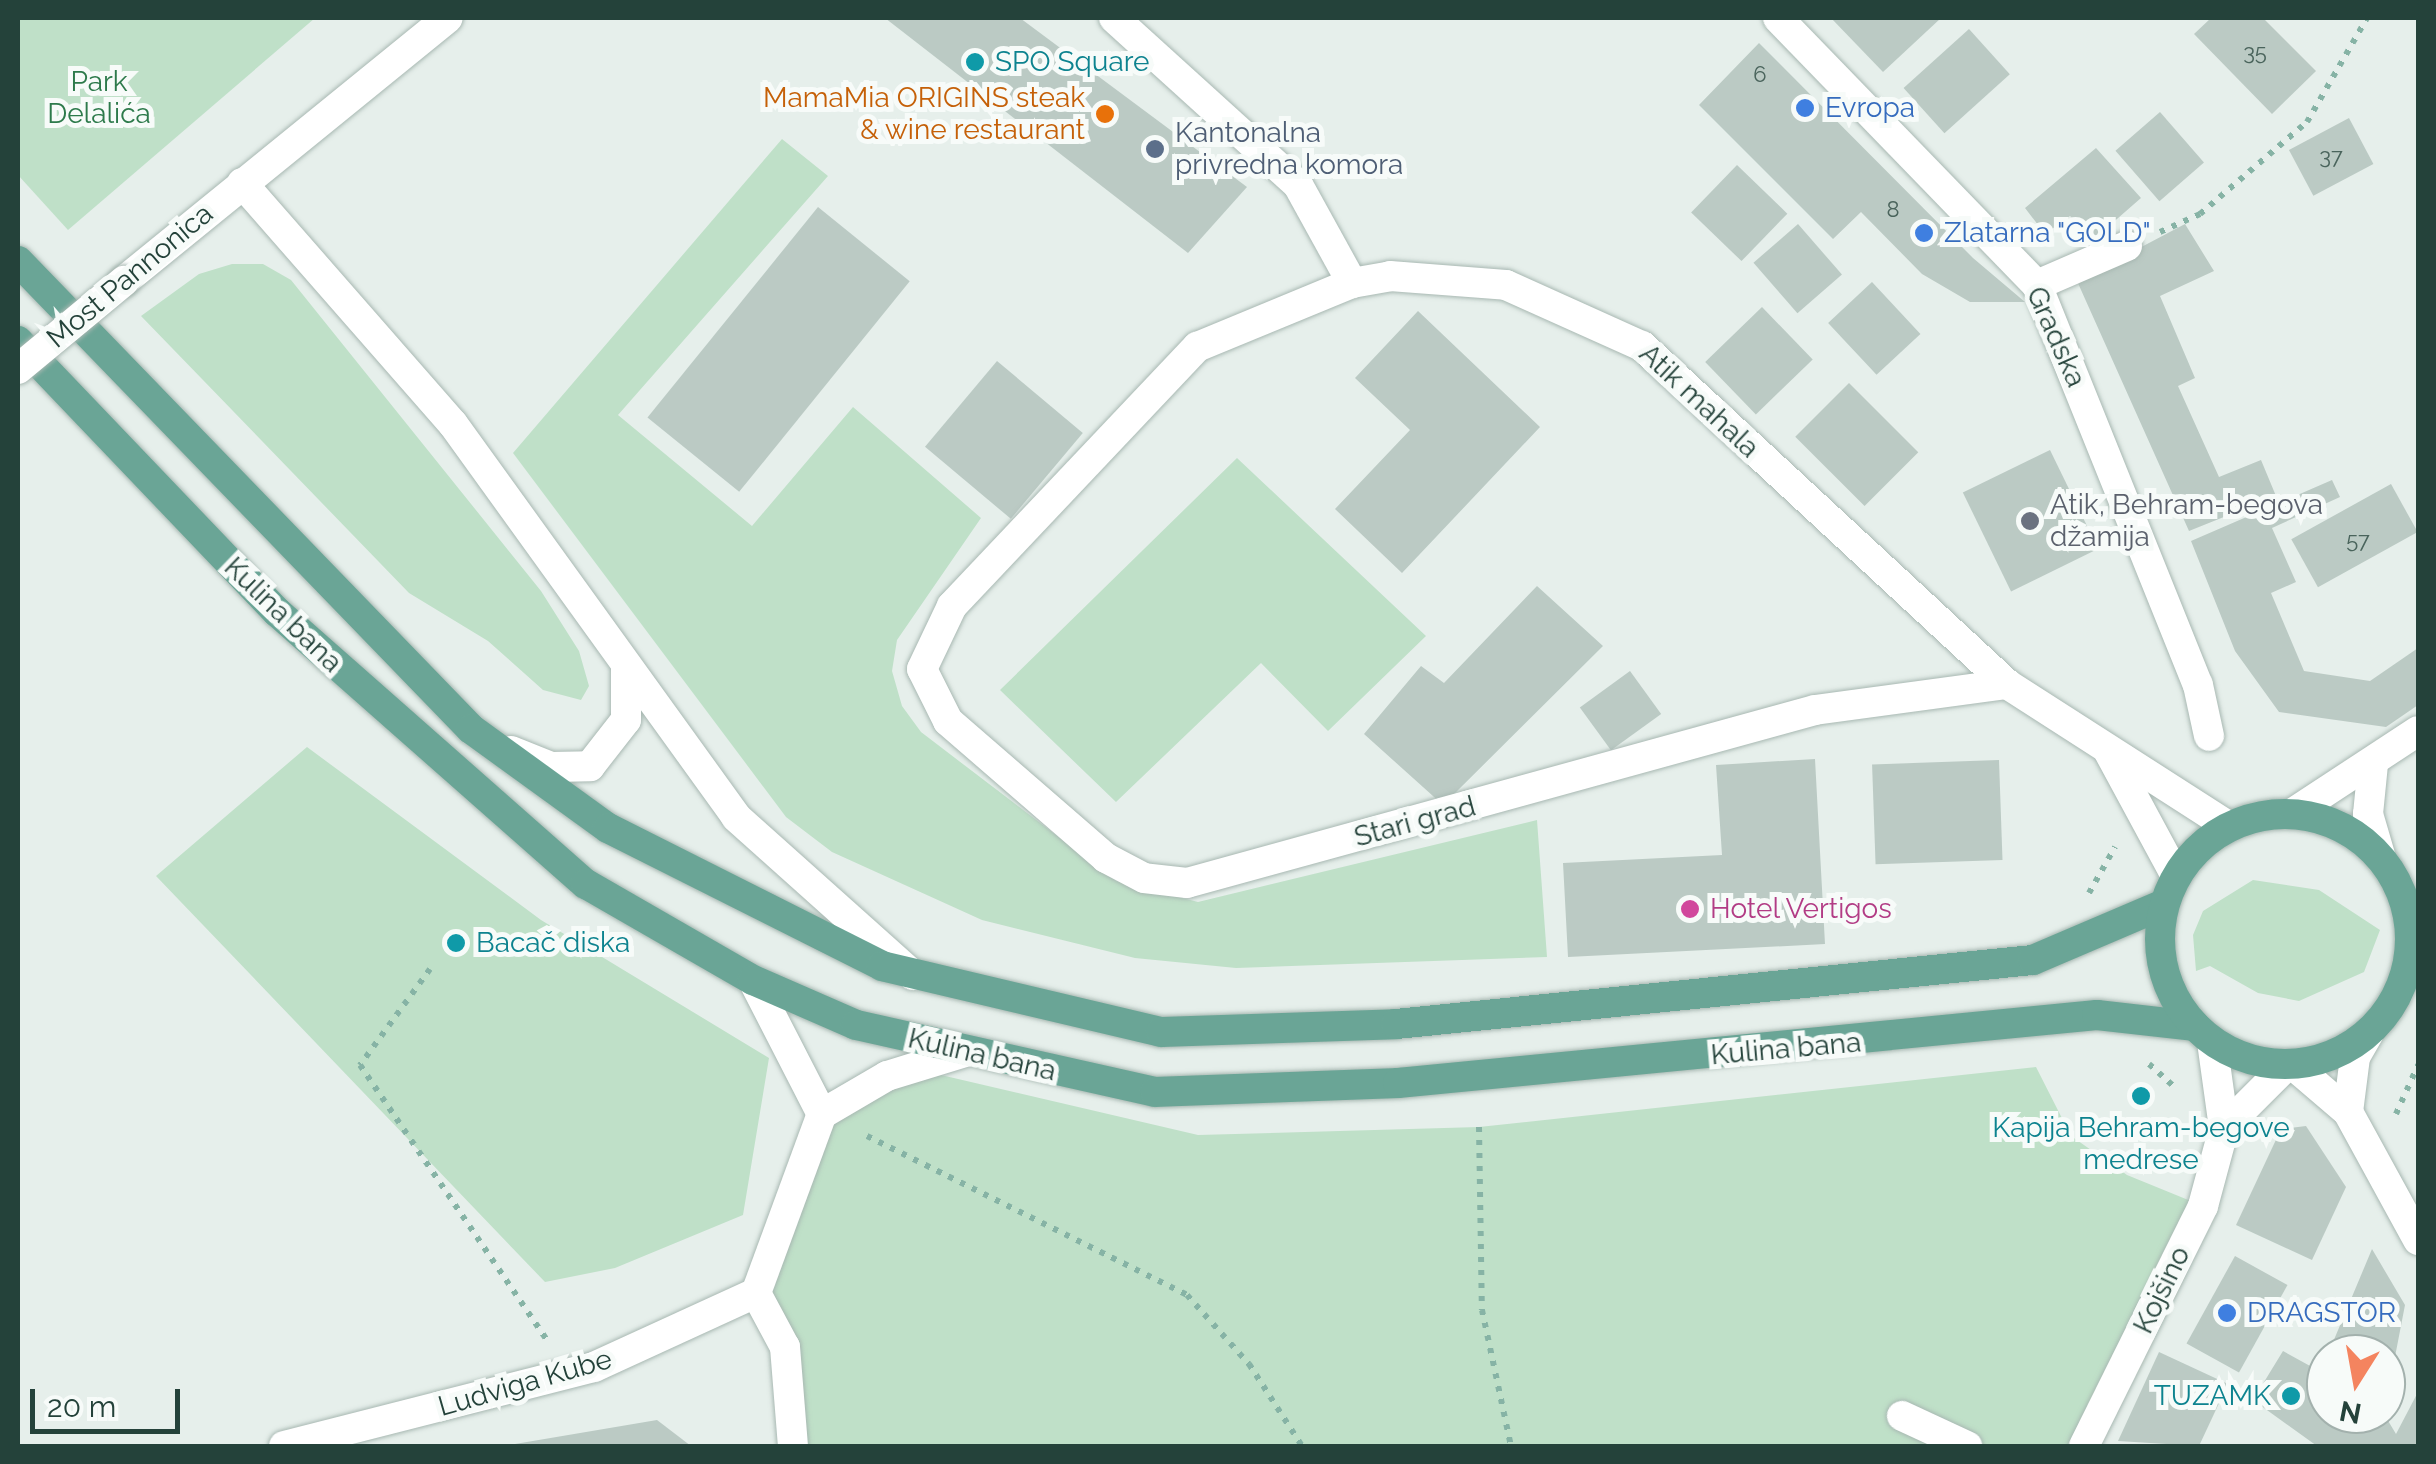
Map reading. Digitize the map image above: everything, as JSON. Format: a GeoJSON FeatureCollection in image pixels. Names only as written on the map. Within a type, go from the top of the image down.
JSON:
{"type":"FeatureCollection","features":[{"type":"Feature","properties":{"kind":"main road","name":"Kulina bana"},"geometry":{"type":"LineString","coordinates":[[18,262],[470,729],[608,828],[914,976],[1160,1032],[1396,1024],[2033,960],[2170,890]]}},
{"type":"Feature","properties":{"kind":"main road","name":"Kulina bana"},"geometry":{"type":"LineString","coordinates":[[18,340],[276,612],[407,733],[586,884],[753,980],[856,1025],[1155,1092],[1398,1083],[2097,1015],[2204,1034]]}},
{"type":"Feature","properties":{"kind":"main road"},"geometry":{"type":"LineString","coordinates":[[2377,1024],[2412,936],[2408,886],[2380,855],[2327,820],[2292,813],[2228,826],[2170,890],[2167,982],[2204,1034],[2289,1064],[2377,1024],[2418,998]]}},
{"type":"Feature","properties":{"kind":"street","name":"Most Pannonica"},"geometry":{"type":"LineString","coordinates":[[18,370],[448,18]]}},
{"type":"Feature","properties":{"kind":"street"},"geometry":{"type":"LineString","coordinates":[[1114,18],[1298,186],[1352,283]]}},
{"type":"Feature","properties":{"kind":"street","name":"Gradska"},"geometry":{"type":"LineString","coordinates":[[1778,18],[2037,284],[2198,684],[2209,736]]}},
{"type":"Feature","properties":{"kind":"street"},"geometry":{"type":"LineString","coordinates":[[242,183],[453,424],[736,817],[914,976]]}},
{"type":"Feature","properties":{"kind":"street"},"geometry":{"type":"LineString","coordinates":[[2037,284],[2127,246]]}},
{"type":"Feature","properties":{"kind":"street","name":"Atik mahala"},"geometry":{"type":"LineString","coordinates":[[928,652],[952,606],[1197,347],[1352,283],[1390,276],[1506,285],[1642,346],[2007,684],[2228,826]]}},
{"type":"Feature","properties":{"kind":"street","name":"Stari grad"},"geometry":{"type":"LineString","coordinates":[[928,652],[922,669],[948,722],[1106,858],[1144,878],[1187,884],[1815,710],[2007,684]]}},
{"type":"Feature","properties":{"kind":"street"},"geometry":{"type":"LineString","coordinates":[[470,729],[551,768],[590,766],[626,720],[626,666]]}},
{"type":"Feature","properties":{"kind":"street"},"geometry":{"type":"LineString","coordinates":[[2292,813],[2373,764],[2418,731]]}},
{"type":"Feature","properties":{"kind":"street"},"geometry":{"type":"LineString","coordinates":[[2108,752],[2138,807],[2170,890]]}},
{"type":"Feature","properties":{"kind":"street"},"geometry":{"type":"LineString","coordinates":[[2373,764],[2368,814],[2380,855]]}},
{"type":"Feature","properties":{"kind":"street"},"geometry":{"type":"LineString","coordinates":[[753,980],[822,1114]]}},
{"type":"Feature","properties":{"kind":"street"},"geometry":{"type":"LineString","coordinates":[[2348,1112],[2356,1056],[2377,1024]]}},
{"type":"Feature","properties":{"kind":"street"},"geometry":{"type":"LineString","coordinates":[[2204,1034],[2224,1128]]}},
{"type":"Feature","properties":{"kind":"street"},"geometry":{"type":"LineString","coordinates":[[794,1446],[786,1347],[756,1293],[822,1114],[887,1076],[965,1052]]}},
{"type":"Feature","properties":{"kind":"street"},"geometry":{"type":"LineString","coordinates":[[2224,1128],[2289,1064],[2348,1112],[2418,1240]]}},
{"type":"Feature","properties":{"kind":"street","name":"Kojšino"},"geometry":{"type":"LineString","coordinates":[[2084,1446],[2203,1206],[2224,1128]]}},
{"type":"Feature","properties":{"kind":"street","name":"Ludviga Kube"},"geometry":{"type":"LineString","coordinates":[[284,1446],[566,1376],[756,1293]]}},
{"type":"Feature","properties":{"kind":"street"},"geometry":{"type":"LineString","coordinates":[[1902,1416],[1968,1446]]}},
{"type":"Feature","properties":{"kind":"path"},"geometry":{"type":"LineString","coordinates":[[2127,246],[2200,214],[2307,122],[2366,18]]}},
{"type":"Feature","properties":{"kind":"path"},"geometry":{"type":"LineString","coordinates":[[2082,904],[2138,807]]}},
{"type":"Feature","properties":{"kind":"path"},"geometry":{"type":"LineString","coordinates":[[430,969],[360,1065],[566,1376]]}},
{"type":"Feature","properties":{"kind":"path"},"geometry":{"type":"LineString","coordinates":[[2130,1060],[2145,1060],[2188,1098]]}},
{"type":"Feature","properties":{"kind":"path"},"geometry":{"type":"LineString","coordinates":[[2389,1131],[2418,1066]]}},
{"type":"Feature","properties":{"kind":"path"},"geometry":{"type":"LineString","coordinates":[[822,1114],[1187,1295],[1249,1364],[1302,1446]]}},
{"type":"Feature","properties":{"kind":"path"},"geometry":{"type":"LineString","coordinates":[[1479,1127],[1482,1310],[1511,1446]]}},
{"type":"Feature","properties":{"kind":"green space","name":"Park Delalića"},"geometry":{"type":"Polygon","coordinates":[[[18,18],[315,18],[68,230],[18,175],[18,18]]]}},
{"type":"Feature","properties":{"kind":"green space"},"geometry":{"type":"Polygon","coordinates":[[[782,139],[828,176],[618,415],[752,526],[853,407],[981,518],[897,640],[892,671],[902,706],[921,732],[1116,881],[1198,902],[1537,820],[1547,957],[1236,968],[1135,958],[982,920],[832,852],[786,817],[513,453],[782,139]]]}},
{"type":"Feature","properties":{"kind":"green space"},"geometry":{"type":"Polygon","coordinates":[[[232,264],[263,264],[291,280],[541,591],[579,651],[589,686],[581,700],[543,690],[488,641],[409,593],[141,316],[199,274],[232,264]]]}},
{"type":"Feature","properties":{"kind":"green space"},"geometry":{"type":"Polygon","coordinates":[[[1237,458],[1426,636],[1328,731],[1261,663],[1116,802],[1000,690],[1237,458]]]}},
{"type":"Feature","properties":{"kind":"green space"},"geometry":{"type":"Polygon","coordinates":[[[307,747],[541,920],[769,1058],[743,1215],[615,1268],[545,1282],[156,876],[307,747]]]}},
{"type":"Feature","properties":{"kind":"green space"},"geometry":{"type":"Polygon","coordinates":[[[2253,880],[2319,890],[2380,930],[2364,972],[2299,1001],[2258,993],[2210,966],[2196,971],[2193,935],[2203,911],[2253,880]]]}},
{"type":"Feature","properties":{"kind":"green space"},"geometry":{"type":"Polygon","coordinates":[[[2036,1067],[2071,1136],[2127,1175],[2203,1206],[2084,1446],[794,1446],[756,1293],[822,1114],[911,1068],[1198,1135],[1479,1127],[2036,1067]]]}},
{"type":"Feature","properties":{"kind":"building"},"geometry":{"type":"Polygon","coordinates":[[[885,18],[1020,18],[1247,187],[1188,253],[885,18]]]}},
{"type":"Feature","properties":{"kind":"building"},"geometry":{"type":"Polygon","coordinates":[[[1831,18],[1941,18],[1883,72],[1831,18]]]}},
{"type":"Feature","properties":{"kind":"building"},"geometry":{"type":"Polygon","coordinates":[[[2211,18],[2263,18],[2316,71],[2272,114],[2194,34],[2211,18]]]}},
{"type":"Feature","properties":{"kind":"building"},"geometry":{"type":"Polygon","coordinates":[[[1969,29],[2010,74],[1944,133],[1904,88],[1969,29]]]}},
{"type":"Feature","properties":{"kind":"building"},"geometry":{"type":"Polygon","coordinates":[[[1759,43],[1973,258],[2025,302],[1970,302],[1922,274],[1861,212],[1833,239],[1699,105],[1759,43]]]}},
{"type":"Feature","properties":{"kind":"building"},"geometry":{"type":"Polygon","coordinates":[[[2160,112],[2204,163],[2159,201],[2115,151],[2160,112]]]}},
{"type":"Feature","properties":{"kind":"building"},"geometry":{"type":"Polygon","coordinates":[[[2349,118],[2373,164],[2313,196],[2289,150],[2349,118]]]}},
{"type":"Feature","properties":{"kind":"building"},"geometry":{"type":"Polygon","coordinates":[[[2096,148],[2141,198],[2094,239],[2070,216],[2045,234],[2025,208],[2096,148]]]}},
{"type":"Feature","properties":{"kind":"building"},"geometry":{"type":"Polygon","coordinates":[[[1737,165],[1787,214],[1742,261],[1691,212],[1737,165]]]}},
{"type":"Feature","properties":{"kind":"building"},"geometry":{"type":"Polygon","coordinates":[[[818,207],[910,281],[739,492],[647,418],[818,207]]]}},
{"type":"Feature","properties":{"kind":"building"},"geometry":{"type":"Polygon","coordinates":[[[1798,224],[1842,275],[1797,313],[1753,263],[1798,224]]]}},
{"type":"Feature","properties":{"kind":"building"},"geometry":{"type":"Polygon","coordinates":[[[2185,224],[2214,271],[2160,296],[2195,378],[2178,386],[2219,477],[2261,460],[2276,496],[2189,531],[2077,281],[2185,224]]]}},
{"type":"Feature","properties":{"kind":"building"},"geometry":{"type":"Polygon","coordinates":[[[1872,282],[1920,334],[1877,375],[1828,323],[1872,282]]]}},
{"type":"Feature","properties":{"kind":"building"},"geometry":{"type":"Polygon","coordinates":[[[1762,307],[1813,360],[1756,414],[1705,362],[1762,307]]]}},
{"type":"Feature","properties":{"kind":"building"},"geometry":{"type":"Polygon","coordinates":[[[1418,311],[1540,427],[1402,573],[1335,509],[1410,430],[1355,378],[1418,311]]]}},
{"type":"Feature","properties":{"kind":"building"},"geometry":{"type":"Polygon","coordinates":[[[997,361],[1083,433],[1011,519],[925,447],[997,361]]]}},
{"type":"Feature","properties":{"kind":"building"},"geometry":{"type":"Polygon","coordinates":[[[1849,383],[1918,452],[1865,506],[1795,437],[1849,383]]]}},
{"type":"Feature","properties":{"kind":"building","name":"Atik, Behram-begova džamija"},"geometry":{"type":"Polygon","coordinates":[[[2050,450],[2098,549],[2011,591],[1963,493],[2050,450]]]}},
{"type":"Feature","properties":{"kind":"building"},"geometry":{"type":"Polygon","coordinates":[[[2332,480],[2340,497],[2272,528],[2296,582],[2271,593],[2304,671],[2370,681],[2418,648],[2418,705],[2386,727],[2279,712],[2235,651],[2191,541],[2332,480]]]}},
{"type":"Feature","properties":{"kind":"building"},"geometry":{"type":"Polygon","coordinates":[[[2391,484],[2418,532],[2318,587],[2291,539],[2391,484]]]}},
{"type":"Feature","properties":{"kind":"building"},"geometry":{"type":"Polygon","coordinates":[[[1537,586],[1603,646],[1443,805],[1364,734],[1421,666],[1444,683],[1537,586]]]}},
{"type":"Feature","properties":{"kind":"building"},"geometry":{"type":"Polygon","coordinates":[[[1630,671],[1661,714],[1611,750],[1580,707],[1630,671]]]}},
{"type":"Feature","properties":{"kind":"building"},"geometry":{"type":"Polygon","coordinates":[[[1815,759],[1825,944],[1568,957],[1563,863],[1722,855],[1716,765],[1815,759]]]}},
{"type":"Feature","properties":{"kind":"building"},"geometry":{"type":"Polygon","coordinates":[[[1999,760],[2002,860],[1876,864],[1872,764],[1999,760]]]}},
{"type":"Feature","properties":{"kind":"building"},"geometry":{"type":"Polygon","coordinates":[[[2306,1126],[2346,1187],[2312,1260],[2236,1225],[2281,1129],[2306,1126]]]}},
{"type":"Feature","properties":{"kind":"building","name":"TUZAMK"},"geometry":{"type":"Polygon","coordinates":[[[2372,1249],[2405,1305],[2399,1334],[2336,1334],[2372,1249]]]}},
{"type":"Feature","properties":{"kind":"building"},"geometry":{"type":"Polygon","coordinates":[[[2235,1256],[2287,1285],[2239,1373],[2187,1343],[2235,1256]]]}},
{"type":"Feature","properties":{"kind":"building","name":"TUZAMK"},"geometry":{"type":"Polygon","coordinates":[[[2283,1351],[2306,1364],[2306,1434],[2406,1434],[2406,1415],[2418,1392],[2418,1446],[2317,1446],[2253,1400],[2283,1351]]]}},
{"type":"Feature","properties":{"kind":"building"},"geometry":{"type":"Polygon","coordinates":[[[2159,1352],[2228,1384],[2199,1446],[2118,1441],[2159,1352]]]}},
{"type":"Feature","properties":{"kind":"building"},"geometry":{"type":"Polygon","coordinates":[[[657,1420],[691,1446],[515,1446],[515,1444],[657,1420]]]}},
{"type":"Feature","properties":{"kind":"place","name":"SPO Square"},"geometry":{"type":"Point","coordinates":[975,62]}},
{"type":"Feature","properties":{"kind":"place","name":"Evropa"},"geometry":{"type":"Point","coordinates":[1805,108]}},
{"type":"Feature","properties":{"kind":"place","name":"MamaMia ORIGINS steak & wine restaurant"},"geometry":{"type":"Point","coordinates":[1105,114]}},
{"type":"Feature","properties":{"kind":"place","name":"Kantonalna privredna komora"},"geometry":{"type":"Point","coordinates":[1155,149]}},
{"type":"Feature","properties":{"kind":"place","name":"Zlatarna \"GOLD\""},"geometry":{"type":"Point","coordinates":[1924,233]}},
{"type":"Feature","properties":{"kind":"place","name":"Atik, Behram-begova džamija"},"geometry":{"type":"Point","coordinates":[2030,521]}},
{"type":"Feature","properties":{"kind":"place","name":"Hotel Vertigos"},"geometry":{"type":"Point","coordinates":[1690,909]}},
{"type":"Feature","properties":{"kind":"place","name":"Bacač diska"},"geometry":{"type":"Point","coordinates":[456,943]}},
{"type":"Feature","properties":{"kind":"place","name":"Kapija Behram-begove medrese"},"geometry":{"type":"Point","coordinates":[2141,1096]}},
{"type":"Feature","properties":{"kind":"place","name":"DRAGSTOR"},"geometry":{"type":"Point","coordinates":[2227,1313]}},
{"type":"Feature","properties":{"kind":"place","name":"TUZAMK"},"geometry":{"type":"Point","coordinates":[2291,1396]}}]}
